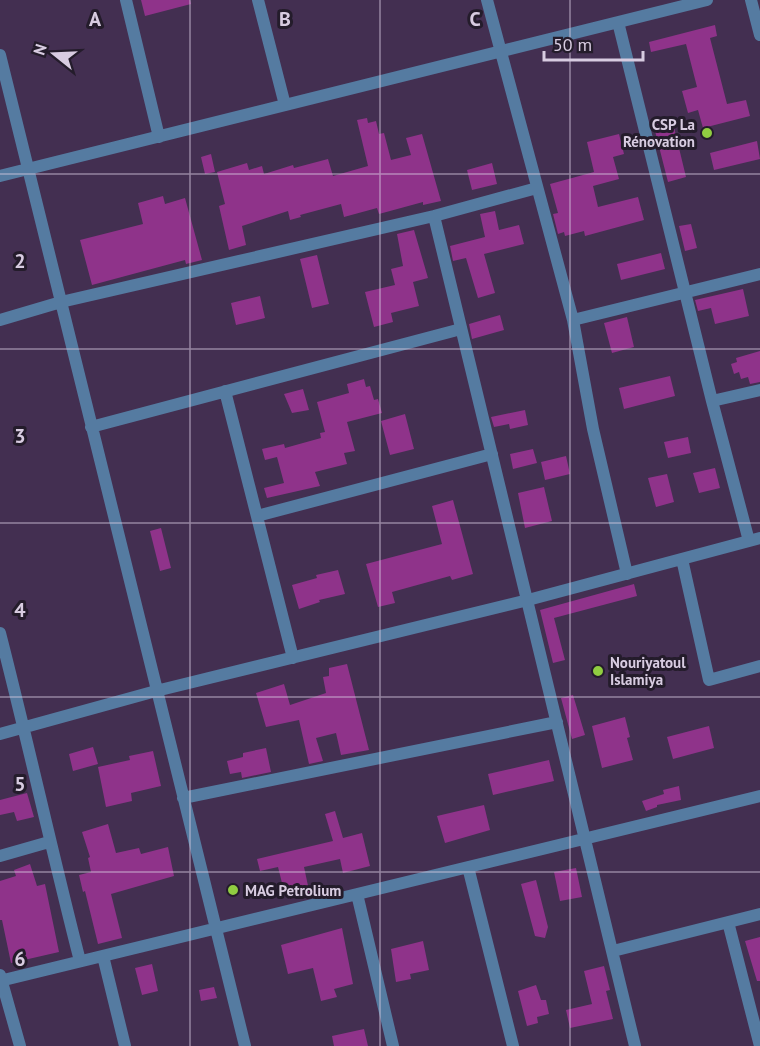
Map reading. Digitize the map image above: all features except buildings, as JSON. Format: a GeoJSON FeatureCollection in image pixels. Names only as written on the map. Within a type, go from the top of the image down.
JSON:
{"type":"FeatureCollection","features":[{"type":"Feature","properties":{"kind":"street"},"geometry":{"type":"LineString","coordinates":[[126,0],[159,137]]}},
{"type":"Feature","properties":{"kind":"street"},"geometry":{"type":"LineString","coordinates":[[258,0],[285,105]]}},
{"type":"Feature","properties":{"kind":"street"},"geometry":{"type":"LineString","coordinates":[[487,0],[573,320],[593,429],[627,574]]}},
{"type":"Feature","properties":{"kind":"street"},"geometry":{"type":"LineString","coordinates":[[0,176],[707,0]]}},
{"type":"Feature","properties":{"kind":"street"},"geometry":{"type":"LineString","coordinates":[[751,0],[760,35]]}},
{"type":"Feature","properties":{"kind":"street"},"geometry":{"type":"LineString","coordinates":[[0,734],[156,691],[528,600],[754,540],[712,401],[618,22]]}},
{"type":"Feature","properties":{"kind":"street"},"geometry":{"type":"LineString","coordinates":[[0,55],[245,1046]]}},
{"type":"Feature","properties":{"kind":"street"},"geometry":{"type":"LineString","coordinates":[[0,320],[61,302],[434,216],[537,188]]}},
{"type":"Feature","properties":{"kind":"street"},"geometry":{"type":"LineString","coordinates":[[434,216],[635,1046]]}},
{"type":"Feature","properties":{"kind":"street"},"geometry":{"type":"LineString","coordinates":[[573,320],[760,274]]}},
{"type":"Feature","properties":{"kind":"street"},"geometry":{"type":"LineString","coordinates":[[91,427],[461,329]]}},
{"type":"Feature","properties":{"kind":"street"},"geometry":{"type":"LineString","coordinates":[[712,401],[760,390]]}},
{"type":"Feature","properties":{"kind":"street"},"geometry":{"type":"LineString","coordinates":[[225,391],[293,658]]}},
{"type":"Feature","properties":{"kind":"street"},"geometry":{"type":"LineString","coordinates":[[257,516],[492,454]]}},
{"type":"Feature","properties":{"kind":"street"},"geometry":{"type":"LineString","coordinates":[[682,559],[709,680],[760,666]]}},
{"type":"Feature","properties":{"kind":"street"},"geometry":{"type":"LineString","coordinates":[[0,633],[49,842],[80,961]]}},
{"type":"Feature","properties":{"kind":"street"},"geometry":{"type":"LineString","coordinates":[[183,798],[557,722]]}},
{"type":"Feature","properties":{"kind":"street"},"geometry":{"type":"LineString","coordinates":[[20,1046],[1,978],[103,956],[760,796]]}},
{"type":"Feature","properties":{"kind":"street"},"geometry":{"type":"LineString","coordinates":[[0,856],[49,842]]}},
{"type":"Feature","properties":{"kind":"street"},"geometry":{"type":"LineString","coordinates":[[468,867],[513,1046]]}},
{"type":"Feature","properties":{"kind":"street"},"geometry":{"type":"LineString","coordinates":[[357,894],[393,1046]]}},
{"type":"Feature","properties":{"kind":"street"},"geometry":{"type":"LineString","coordinates":[[613,951],[760,914]]}},
{"type":"Feature","properties":{"kind":"street"},"geometry":{"type":"LineString","coordinates":[[728,922],[760,1046]]}},
{"type":"Feature","properties":{"kind":"street"},"geometry":{"type":"LineString","coordinates":[[103,956],[125,1046]]}},
{"type":"Feature","properties":{"kind":"place","name":"CSP La Rénovation"},"geometry":{"type":"Point","coordinates":[707,133]}},
{"type":"Feature","properties":{"kind":"place","name":"Nouriyatoul Islamiya"},"geometry":{"type":"Point","coordinates":[598,671]}},
{"type":"Feature","properties":{"kind":"place","name":"MAG Petrolium"},"geometry":{"type":"Point","coordinates":[233,890]}}]}
